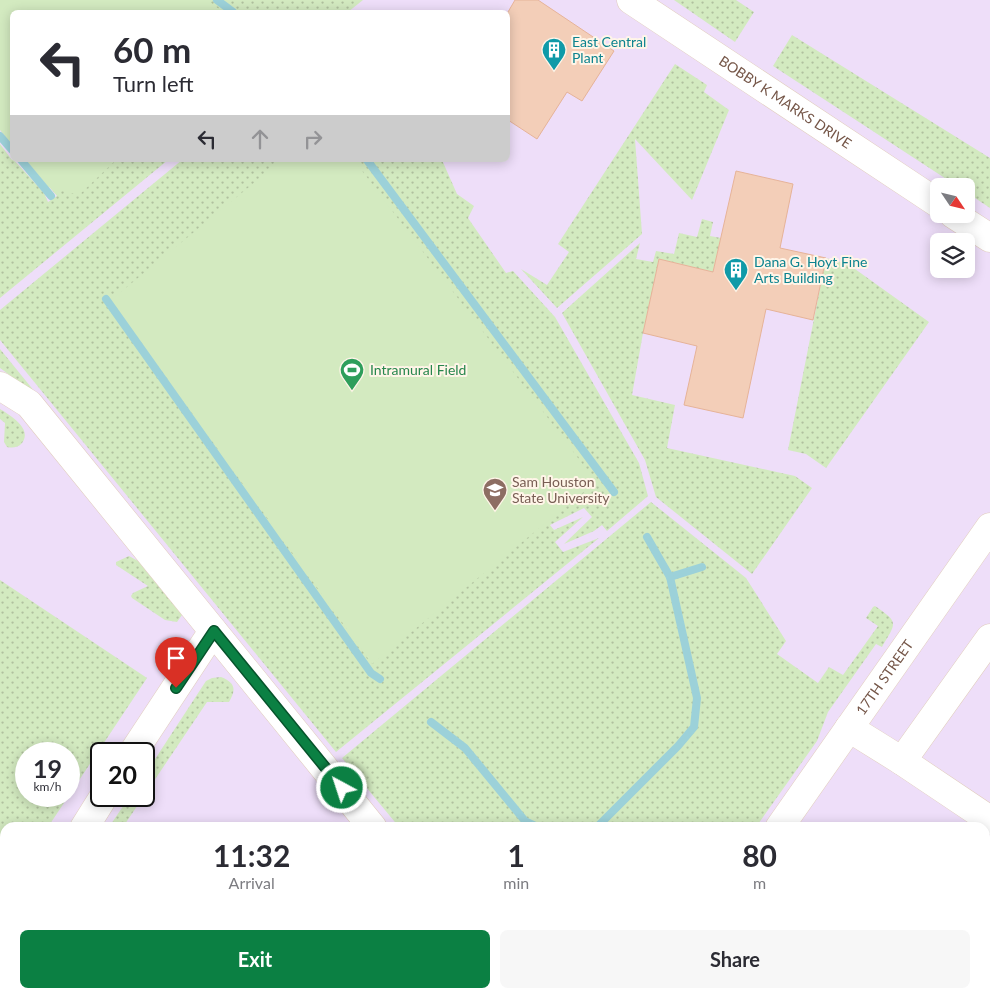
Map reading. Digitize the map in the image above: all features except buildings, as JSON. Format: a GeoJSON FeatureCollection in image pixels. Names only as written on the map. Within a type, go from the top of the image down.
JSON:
{"type":"FeatureCollection","features":[{"type":"Feature","properties":{"kind":"street","name":"BOBBY K MARKS DRIVE"},"geometry":{"type":"LineString","coordinates":[[631,0],[930,198]]}},
{"type":"Feature","properties":{"kind":"street"},"geometry":{"type":"LineString","coordinates":[[967,223],[990,238]]}},
{"type":"Feature","properties":{"kind":"street"},"geometry":{"type":"LineString","coordinates":[[0,386],[29,404],[368,822]]}},
{"type":"Feature","properties":{"kind":"street","name":"17TH STREET"},"geometry":{"type":"LineString","coordinates":[[783,822],[849,728],[981,558],[990,526]]}},
{"type":"Feature","properties":{"kind":"street"},"geometry":{"type":"LineString","coordinates":[[140,742],[214,631]]}},
{"type":"Feature","properties":{"kind":"street"},"geometry":{"type":"LineString","coordinates":[[902,761],[990,638]]}},
{"type":"Feature","properties":{"kind":"street"},"geometry":{"type":"LineString","coordinates":[[849,728],[990,820]]}},
{"type":"Feature","properties":{"kind":"street"},"geometry":{"type":"LineString","coordinates":[[88,822],[97,807]]}},
{"type":"Feature","properties":{"kind":"shaded area","name":"Sam Houston State University"},"geometry":{"type":"Polygon","coordinates":[[[0,0],[990,0],[990,822],[0,822],[0,0]]]}},
{"type":"Feature","properties":{"kind":"green space"},"geometry":{"type":"Polygon","coordinates":[[[0,0],[363,0],[350,10],[10,10],[0,0]]]}},
{"type":"Feature","properties":{"kind":"green space"},"geometry":{"type":"Polygon","coordinates":[[[0,0],[207,0],[220,10],[10,10],[10,142],[0,130],[0,0]]]}},
{"type":"Feature","properties":{"kind":"green space"},"geometry":{"type":"Polygon","coordinates":[[[674,0],[736,0],[754,12],[735,42],[674,0]]]}},
{"type":"Feature","properties":{"kind":"green space"},"geometry":{"type":"Polygon","coordinates":[[[792,35],[990,158],[990,208],[975,198],[975,178],[945,178],[773,66],[792,35]]]}},
{"type":"Feature","properties":{"kind":"green space"},"geometry":{"type":"Polygon","coordinates":[[[675,64],[707,85],[704,92],[729,110],[692,200],[635,139],[642,234],[557,308],[521,269],[547,285],[569,252],[558,244],[675,64]]]}},
{"type":"Feature","properties":{"kind":"green space"},"geometry":{"type":"Polygon","coordinates":[[[0,144],[10,157],[10,162],[16,162],[44,193],[48,202],[57,196],[28,162],[166,162],[0,298],[0,144]]]}},
{"type":"Feature","properties":{"kind":"green space"},"geometry":{"type":"Polygon","coordinates":[[[28,162],[114,162],[79,195],[48,187],[28,162]]]}},
{"type":"Feature","properties":{"kind":"green space"},"geometry":{"type":"Polygon","coordinates":[[[180,162],[443,162],[457,194],[474,206],[468,218],[506,273],[513,271],[555,317],[639,463],[648,496],[607,531],[602,525],[594,531],[564,544],[592,517],[584,508],[550,525],[554,530],[583,517],[555,542],[563,552],[599,538],[336,752],[0,340],[0,310],[180,162]]]}},
{"type":"Feature","properties":{"kind":"green space","name":"Intramural Field"},"geometry":{"type":"Polygon","coordinates":[[[280,162],[356,162],[596,482],[372,664],[111,300],[280,162]]]}},
{"type":"Feature","properties":{"kind":"green space"},"geometry":{"type":"Polygon","coordinates":[[[702,219],[713,222],[710,236],[721,238],[713,272],[659,259],[632,395],[675,405],[667,448],[795,476],[812,488],[752,574],[656,497],[645,460],[562,313],[640,243],[636,259],[653,262],[656,251],[674,254],[679,233],[697,237],[702,219]]]}},
{"type":"Feature","properties":{"kind":"green space"},"geometry":{"type":"Polygon","coordinates":[[[826,258],[848,264],[929,322],[826,468],[806,454],[788,450],[826,258]]]}},
{"type":"Feature","properties":{"kind":"green space"},"geometry":{"type":"Polygon","coordinates":[[[0,349],[39,397],[0,368],[0,349]]]}},
{"type":"Feature","properties":{"kind":"green space"},"geometry":{"type":"Polygon","coordinates":[[[0,409],[23,428],[25,438],[19,446],[7,447],[4,442],[5,423],[0,419],[0,409]]]}},
{"type":"Feature","properties":{"kind":"green space"},"geometry":{"type":"Polygon","coordinates":[[[651,502],[746,578],[786,641],[777,654],[818,683],[829,667],[843,675],[878,626],[866,618],[873,607],[875,606],[888,616],[893,623],[893,627],[882,647],[876,644],[828,712],[817,741],[760,822],[395,822],[342,758],[651,502]]]}},
{"type":"Feature","properties":{"kind":"green space"},"geometry":{"type":"Polygon","coordinates":[[[129,556],[138,561],[182,615],[177,622],[165,620],[132,598],[133,593],[148,586],[116,565],[116,562],[129,556]]]}},
{"type":"Feature","properties":{"kind":"green space"},"geometry":{"type":"Polygon","coordinates":[[[0,580],[147,678],[104,742],[90,742],[90,764],[80,778],[80,742],[15,742],[15,807],[62,807],[51,822],[0,822],[0,580]]]}},
{"type":"Feature","properties":{"kind":"green space"},"geometry":{"type":"Polygon","coordinates":[[[221,677],[232,684],[234,690],[229,702],[207,702],[155,780],[155,759],[206,681],[221,677]]]}},
{"type":"Feature","properties":{"kind":"green space"},"geometry":{"type":"Polygon","coordinates":[[[123,807],[137,807],[126,822],[112,822],[123,807]]]}},
{"type":"Feature","properties":{"kind":"waterway"},"geometry":{"type":"LineString","coordinates":[[217,0],[230,10]]}},
{"type":"Feature","properties":{"kind":"waterway"},"geometry":{"type":"LineString","coordinates":[[0,136],[10,148]]}},
{"type":"Feature","properties":{"kind":"waterway"},"geometry":{"type":"LineString","coordinates":[[23,162],[51,196]]}},
{"type":"Feature","properties":{"kind":"waterway"},"geometry":{"type":"LineString","coordinates":[[368,162],[614,492]]}},
{"type":"Feature","properties":{"kind":"waterway"},"geometry":{"type":"LineString","coordinates":[[106,299],[371,673],[380,679]]}},
{"type":"Feature","properties":{"kind":"waterway"},"geometry":{"type":"LineString","coordinates":[[602,822],[678,746],[694,727],[697,698],[670,577],[647,537]]}},
{"type":"Feature","properties":{"kind":"waterway"},"geometry":{"type":"LineString","coordinates":[[670,577],[702,567]]}},
{"type":"Feature","properties":{"kind":"waterway"},"geometry":{"type":"LineString","coordinates":[[431,722],[465,748],[527,822]]}},
{"type":"Feature","properties":{"kind":"place","name":"East Central Plant"},"geometry":{"type":"Point","coordinates":[554,71]}},
{"type":"Feature","properties":{"kind":"place","name":"Dana G. Hoyt Fine Arts Building"},"geometry":{"type":"Point","coordinates":[736,291]}},
{"type":"Feature","properties":{"kind":"place","name":"Intramural Field"},"geometry":{"type":"Point","coordinates":[352,391]}},
{"type":"Feature","properties":{"kind":"place","name":"Sam Houston State University"},"geometry":{"type":"Point","coordinates":[495,511]}},
{"type":"Feature","properties":{"kind":"route"},"geometry":{"type":"LineString","coordinates":[[176,688],[214,631],[342,788]]}}]}
